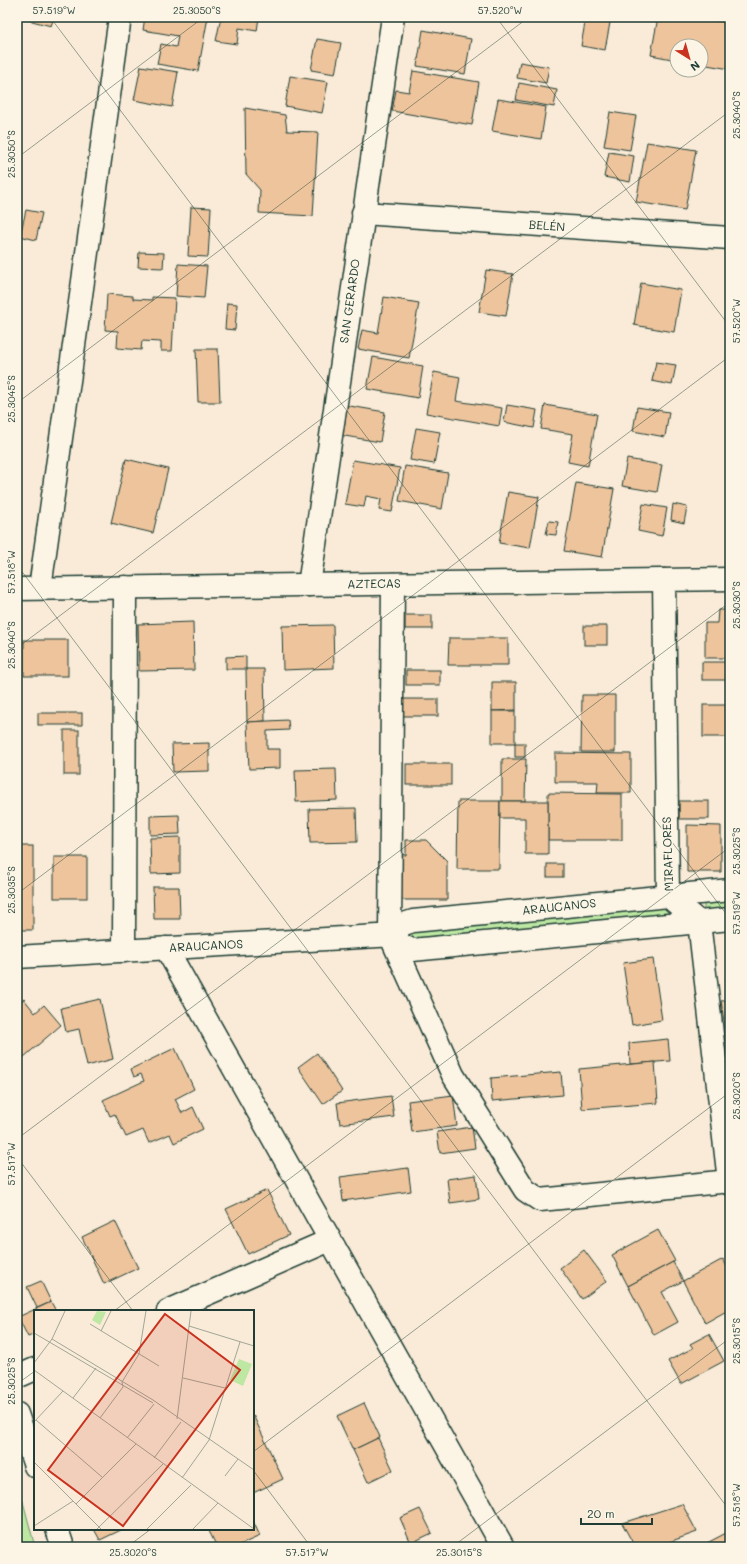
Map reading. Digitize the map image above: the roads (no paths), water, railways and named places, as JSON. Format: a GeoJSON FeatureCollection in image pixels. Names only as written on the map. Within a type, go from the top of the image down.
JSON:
{"type":"FeatureCollection","features":[{"type":"Feature","properties":{"kind":"street"},"geometry":{"type":"LineString","coordinates":[[40,588],[120,17]]}},
{"type":"Feature","properties":{"kind":"street","name":"SAN GERARDO"},"geometry":{"type":"LineString","coordinates":[[309,585],[393,17]]}},
{"type":"Feature","properties":{"kind":"street","name":"BELÉN"},"geometry":{"type":"LineString","coordinates":[[363,213],[730,238]]}},
{"type":"Feature","properties":{"kind":"street","name":"AZTECAS"},"geometry":{"type":"LineString","coordinates":[[17,589],[730,579]]}},
{"type":"Feature","properties":{"kind":"street","name":"MIRAFLORES"},"geometry":{"type":"LineString","coordinates":[[664,580],[668,896],[699,922]]}},
{"type":"Feature","properties":{"kind":"street"},"geometry":{"type":"LineString","coordinates":[[393,584],[392,935],[453,1075],[525,1190],[540,1200],[730,1182],[699,922]]}},
{"type":"Feature","properties":{"kind":"street"},"geometry":{"type":"LineString","coordinates":[[124,951],[125,587]]}},
{"type":"Feature","properties":{"kind":"street","name":"ARAUCANOS"},"geometry":{"type":"LineString","coordinates":[[17,957],[392,935],[401,925],[413,921],[730,890]]}},
{"type":"Feature","properties":{"kind":"street"},"geometry":{"type":"LineString","coordinates":[[392,935],[401,945],[412,950],[730,919]]}},
{"type":"Feature","properties":{"kind":"street"},"geometry":{"type":"LineString","coordinates":[[166,948],[504,1547]]}},
{"type":"Feature","properties":{"kind":"street"},"geometry":{"type":"LineString","coordinates":[[170,1310],[330,1240]]}},
{"type":"Feature","properties":{"kind":"street"},"geometry":{"type":"LineString","coordinates":[[17,1377],[34,1369]]}},
{"type":"Feature","properties":{"kind":"street"},"geometry":{"type":"LineString","coordinates":[[17,1414],[34,1463]]}},
{"type":"Feature","properties":{"kind":"street"},"geometry":{"type":"LineString","coordinates":[[56,1530],[63,1547]]}}]}
